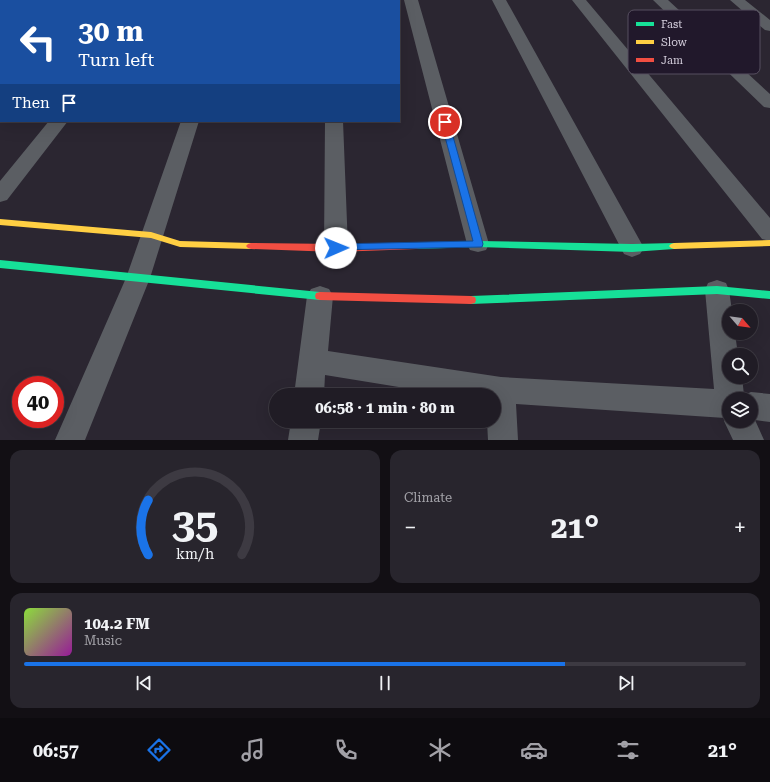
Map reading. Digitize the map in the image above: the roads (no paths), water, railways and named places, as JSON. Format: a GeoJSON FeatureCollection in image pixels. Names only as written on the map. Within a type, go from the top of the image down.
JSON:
{"type":"FeatureCollection","features":[{"type":"Feature","properties":{"kind":"street"},"geometry":{"type":"LineString","coordinates":[[411,0],[478,244]]}},
{"type":"Feature","properties":{"kind":"street"},"geometry":{"type":"LineString","coordinates":[[499,0],[632,248]]}},
{"type":"Feature","properties":{"kind":"street"},"geometry":{"type":"LineString","coordinates":[[579,0],[628,60]]}},
{"type":"Feature","properties":{"kind":"street"},"geometry":{"type":"LineString","coordinates":[[660,0],[671,10]]}},
{"type":"Feature","properties":{"kind":"street"},"geometry":{"type":"LineString","coordinates":[[737,0],[749,10]]}},
{"type":"Feature","properties":{"kind":"street"},"geometry":{"type":"LineString","coordinates":[[760,19],[770,27]]}},
{"type":"Feature","properties":{"kind":"street"},"geometry":{"type":"LineString","coordinates":[[640,74],[770,233]]}},
{"type":"Feature","properties":{"kind":"street"},"geometry":{"type":"LineString","coordinates":[[739,74],[770,103]]}},
{"type":"Feature","properties":{"kind":"street"},"geometry":{"type":"LineString","coordinates":[[0,195],[58,122]]}},
{"type":"Feature","properties":{"kind":"street"},"geometry":{"type":"LineString","coordinates":[[70,440],[138,278],[190,122]]}},
{"type":"Feature","properties":{"kind":"street"},"geometry":{"type":"LineString","coordinates":[[334,122],[336,248]]}},
{"type":"Feature","properties":{"kind":"street"},"geometry":{"type":"LineString","coordinates":[[0,222],[151,235],[180,244],[336,248],[478,244],[632,248],[770,244]]}},
{"type":"Feature","properties":{"kind":"street"},"geometry":{"type":"LineString","coordinates":[[0,264],[320,296],[459,301],[717,290],[770,295]]}},
{"type":"Feature","properties":{"kind":"street"},"geometry":{"type":"LineString","coordinates":[[717,290],[729,392]]}},
{"type":"Feature","properties":{"kind":"street"},"geometry":{"type":"LineString","coordinates":[[309,388],[320,296]]}},
{"type":"Feature","properties":{"kind":"street"},"geometry":{"type":"LineString","coordinates":[[312,361],[488,388]]}},
{"type":"Feature","properties":{"kind":"street"},"geometry":{"type":"LineString","coordinates":[[504,440],[501,390],[722,404]]}},
{"type":"Feature","properties":{"kind":"street"},"geometry":{"type":"LineString","coordinates":[[758,407],[770,408]]}},
{"type":"Feature","properties":{"kind":"street"},"geometry":{"type":"LineString","coordinates":[[304,440],[305,428]]}},
{"type":"Feature","properties":{"kind":"street"},"geometry":{"type":"LineString","coordinates":[[743,428],[749,440]]}}]}
